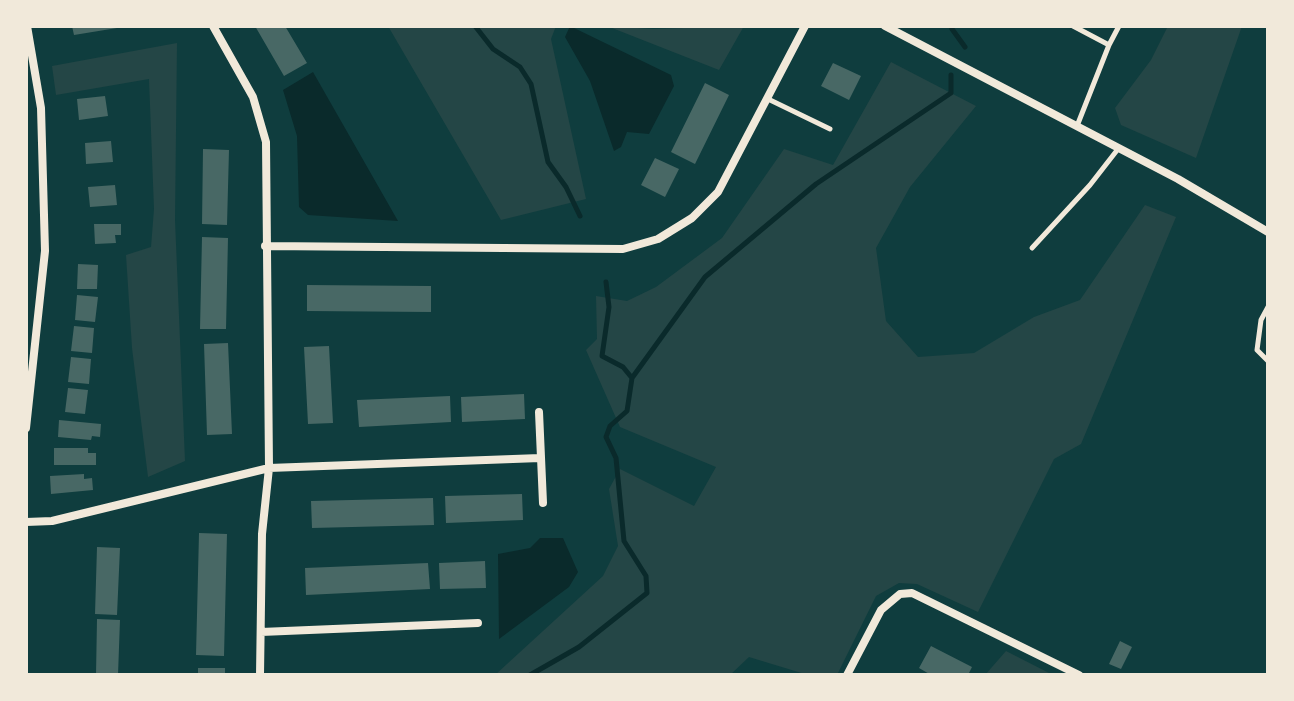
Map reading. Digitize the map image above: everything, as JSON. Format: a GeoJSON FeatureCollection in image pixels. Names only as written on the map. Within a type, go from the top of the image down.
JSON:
{"type":"FeatureCollection","features":[{"type":"Feature","properties":{"kind":"street"},"geometry":{"type":"LineString","coordinates":[[26,428],[45,251],[41,108],[27,26]]}},
{"type":"Feature","properties":{"kind":"street"},"geometry":{"type":"LineString","coordinates":[[213,26],[253,97],[266,142],[269,468],[262,534],[260,675]]}},
{"type":"Feature","properties":{"kind":"street"},"geometry":{"type":"LineString","coordinates":[[265,246],[623,249],[658,239],[692,218],[718,192],[805,26]]}},
{"type":"Feature","properties":{"kind":"street"},"geometry":{"type":"LineString","coordinates":[[885,26],[1119,148],[1268,232]]}},
{"type":"Feature","properties":{"kind":"street"},"geometry":{"type":"LineString","coordinates":[[539,412],[543,503]]}},
{"type":"Feature","properties":{"kind":"street"},"geometry":{"type":"LineString","coordinates":[[26,522],[52,521],[269,468],[540,458]]}},
{"type":"Feature","properties":{"kind":"street"},"geometry":{"type":"LineString","coordinates":[[847,675],[881,610],[900,594],[912,593],[1079,675]]}},
{"type":"Feature","properties":{"kind":"street"},"geometry":{"type":"LineString","coordinates":[[261,632],[478,623]]}},
{"type":"Feature","properties":{"kind":"lane"},"geometry":{"type":"LineString","coordinates":[[1073,26],[1109,45]]}},
{"type":"Feature","properties":{"kind":"lane"},"geometry":{"type":"LineString","coordinates":[[1077,126],[1119,26]]}},
{"type":"Feature","properties":{"kind":"lane"},"geometry":{"type":"LineString","coordinates":[[768,99],[830,129]]}},
{"type":"Feature","properties":{"kind":"lane"},"geometry":{"type":"LineString","coordinates":[[1032,248],[1090,185],[1119,148]]}},
{"type":"Feature","properties":{"kind":"lane"},"geometry":{"type":"LineString","coordinates":[[1268,307],[1261,320],[1257,350],[1268,361]]}},
{"type":"Feature","properties":{"kind":"shaded area"},"geometry":{"type":"Polygon","coordinates":[[[388,26],[556,26],[551,39],[586,199],[501,220],[388,26]]]}},
{"type":"Feature","properties":{"kind":"shaded area"},"geometry":{"type":"Polygon","coordinates":[[[570,26],[671,75],[674,86],[649,134],[627,132],[621,147],[614,151],[590,81],[565,37],[570,26]]]}},
{"type":"Feature","properties":{"kind":"shaded area"},"geometry":{"type":"Polygon","coordinates":[[[607,26],[653,29],[744,26],[719,70],[607,26]]]}},
{"type":"Feature","properties":{"kind":"shaded area"},"geometry":{"type":"Polygon","coordinates":[[[1168,26],[1242,26],[1196,158],[1121,125],[1115,108],[1151,60],[1168,26]]]}},
{"type":"Feature","properties":{"kind":"shaded area"},"geometry":{"type":"Polygon","coordinates":[[[177,43],[175,220],[185,461],[148,477],[132,348],[126,255],[151,247],[154,209],[149,79],[56,95],[52,66],[177,43]]]}},
{"type":"Feature","properties":{"kind":"shaded area"},"geometry":{"type":"Polygon","coordinates":[[[891,62],[976,106],[910,187],[876,248],[886,321],[918,357],[974,353],[1034,317],[1080,300],[1145,205],[1176,217],[1081,444],[1054,459],[978,612],[917,584],[899,583],[876,596],[837,675],[808,675],[749,657],[730,675],[495,675],[603,576],[618,546],[609,489],[620,469],[694,506],[716,467],[620,427],[586,350],[597,339],[596,296],[627,301],[656,287],[722,238],[784,149],[833,165],[891,62]]]}},
{"type":"Feature","properties":{"kind":"shaded area"},"geometry":{"type":"Polygon","coordinates":[[[313,72],[398,221],[308,215],[299,207],[297,136],[283,90],[313,72]]]}},
{"type":"Feature","properties":{"kind":"shaded area"},"geometry":{"type":"Polygon","coordinates":[[[540,538],[563,538],[578,572],[569,587],[499,639],[498,554],[530,548],[540,538]]]}},
{"type":"Feature","properties":{"kind":"shaded area"},"geometry":{"type":"Polygon","coordinates":[[[1006,651],[1053,675],[985,675],[1006,651]]]}},
{"type":"Feature","properties":{"kind":"building"},"geometry":{"type":"Polygon","coordinates":[[[72,26],[117,26],[117,28],[74,35],[72,26]]]}},
{"type":"Feature","properties":{"kind":"building"},"geometry":{"type":"Polygon","coordinates":[[[255,26],[285,26],[307,63],[284,76],[255,26]]]}},
{"type":"Feature","properties":{"kind":"building"},"geometry":{"type":"Polygon","coordinates":[[[833,63],[861,76],[849,100],[821,86],[833,63]]]}},
{"type":"Feature","properties":{"kind":"building"},"geometry":{"type":"Polygon","coordinates":[[[705,83],[729,95],[695,164],[671,152],[705,83]]]}},
{"type":"Feature","properties":{"kind":"building"},"geometry":{"type":"Polygon","coordinates":[[[105,96],[108,116],[79,120],[77,99],[105,96]]]}},
{"type":"Feature","properties":{"kind":"building"},"geometry":{"type":"Polygon","coordinates":[[[111,141],[113,162],[86,164],[85,143],[111,141]]]}},
{"type":"Feature","properties":{"kind":"building"},"geometry":{"type":"Polygon","coordinates":[[[203,149],[229,150],[227,225],[202,224],[203,149]]]}},
{"type":"Feature","properties":{"kind":"building"},"geometry":{"type":"Polygon","coordinates":[[[655,158],[679,169],[665,197],[641,185],[655,158]]]}},
{"type":"Feature","properties":{"kind":"building"},"geometry":{"type":"Polygon","coordinates":[[[115,185],[117,205],[90,207],[88,187],[115,185]]]}},
{"type":"Feature","properties":{"kind":"building"},"geometry":{"type":"Polygon","coordinates":[[[94,224],[121,224],[121,235],[115,235],[116,243],[95,244],[94,224]]]}},
{"type":"Feature","properties":{"kind":"building"},"geometry":{"type":"Polygon","coordinates":[[[202,237],[228,238],[226,329],[200,329],[202,237]]]}},
{"type":"Feature","properties":{"kind":"building"},"geometry":{"type":"Polygon","coordinates":[[[78,264],[98,265],[97,289],[77,289],[78,264]]]}},
{"type":"Feature","properties":{"kind":"building"},"geometry":{"type":"Polygon","coordinates":[[[307,285],[431,286],[431,312],[307,311],[307,285]]]}},
{"type":"Feature","properties":{"kind":"building"},"geometry":{"type":"Polygon","coordinates":[[[77,295],[98,297],[95,322],[75,320],[77,295]]]}},
{"type":"Feature","properties":{"kind":"building"},"geometry":{"type":"Polygon","coordinates":[[[74,326],[94,328],[92,353],[71,351],[74,326]]]}},
{"type":"Feature","properties":{"kind":"building"},"geometry":{"type":"Polygon","coordinates":[[[228,343],[232,434],[207,435],[204,344],[228,343]]]}},
{"type":"Feature","properties":{"kind":"building"},"geometry":{"type":"Polygon","coordinates":[[[329,346],[333,423],[308,424],[304,347],[329,346]]]}},
{"type":"Feature","properties":{"kind":"building"},"geometry":{"type":"Polygon","coordinates":[[[71,357],[91,359],[89,384],[68,382],[71,357]]]}},
{"type":"Feature","properties":{"kind":"building"},"geometry":{"type":"Polygon","coordinates":[[[68,388],[88,390],[85,414],[65,412],[68,388]]]}},
{"type":"Feature","properties":{"kind":"building"},"geometry":{"type":"Polygon","coordinates":[[[524,394],[525,419],[462,422],[461,397],[524,394]]]}},
{"type":"Feature","properties":{"kind":"building"},"geometry":{"type":"Polygon","coordinates":[[[450,396],[451,422],[359,427],[357,400],[450,396]]]}},
{"type":"Feature","properties":{"kind":"building"},"geometry":{"type":"Polygon","coordinates":[[[59,420],[101,424],[100,437],[92,436],[91,440],[58,437],[59,420]]]}},
{"type":"Feature","properties":{"kind":"building"},"geometry":{"type":"Polygon","coordinates":[[[54,448],[88,448],[88,453],[96,453],[96,465],[54,465],[54,448]]]}},
{"type":"Feature","properties":{"kind":"building"},"geometry":{"type":"Polygon","coordinates":[[[84,474],[84,479],[92,478],[93,490],[51,494],[50,476],[84,474]]]}},
{"type":"Feature","properties":{"kind":"building"},"geometry":{"type":"Polygon","coordinates":[[[522,494],[523,520],[446,523],[445,496],[522,494]]]}},
{"type":"Feature","properties":{"kind":"building"},"geometry":{"type":"Polygon","coordinates":[[[433,498],[434,525],[312,528],[311,501],[433,498]]]}},
{"type":"Feature","properties":{"kind":"building"},"geometry":{"type":"Polygon","coordinates":[[[199,533],[227,534],[224,656],[196,655],[199,533]]]}},
{"type":"Feature","properties":{"kind":"building"},"geometry":{"type":"Polygon","coordinates":[[[97,547],[120,548],[117,615],[95,614],[97,547]]]}},
{"type":"Feature","properties":{"kind":"building"},"geometry":{"type":"Polygon","coordinates":[[[485,561],[486,588],[440,589],[439,563],[485,561]]]}},
{"type":"Feature","properties":{"kind":"building"},"geometry":{"type":"Polygon","coordinates":[[[428,563],[430,589],[306,595],[305,568],[428,563]]]}},
{"type":"Feature","properties":{"kind":"building"},"geometry":{"type":"Polygon","coordinates":[[[97,619],[120,620],[118,675],[96,675],[97,619]]]}},
{"type":"Feature","properties":{"kind":"building"},"geometry":{"type":"Polygon","coordinates":[[[1120,641],[1132,647],[1121,669],[1109,664],[1120,641]]]}},
{"type":"Feature","properties":{"kind":"building"},"geometry":{"type":"Polygon","coordinates":[[[931,646],[972,667],[968,675],[931,675],[919,668],[931,646]]]}},
{"type":"Feature","properties":{"kind":"building"},"geometry":{"type":"Polygon","coordinates":[[[198,668],[225,668],[225,675],[198,675],[198,668]]]}},
{"type":"Feature","properties":{"kind":"waterway"},"geometry":{"type":"LineString","coordinates":[[475,26],[493,49],[520,67],[531,84],[548,162],[566,187],[580,216]]}},
{"type":"Feature","properties":{"kind":"waterway"},"geometry":{"type":"LineString","coordinates":[[952,29],[965,47]]}},
{"type":"Feature","properties":{"kind":"waterway"},"geometry":{"type":"LineString","coordinates":[[530,675],[579,647],[647,593],[646,576],[624,541],[616,458],[606,437],[610,426],[627,411],[632,378],[705,277],[816,184],[951,93],[951,75]]}},
{"type":"Feature","properties":{"kind":"waterway"},"geometry":{"type":"LineString","coordinates":[[606,282],[609,307],[602,356],[623,367],[632,378]]}}]}
